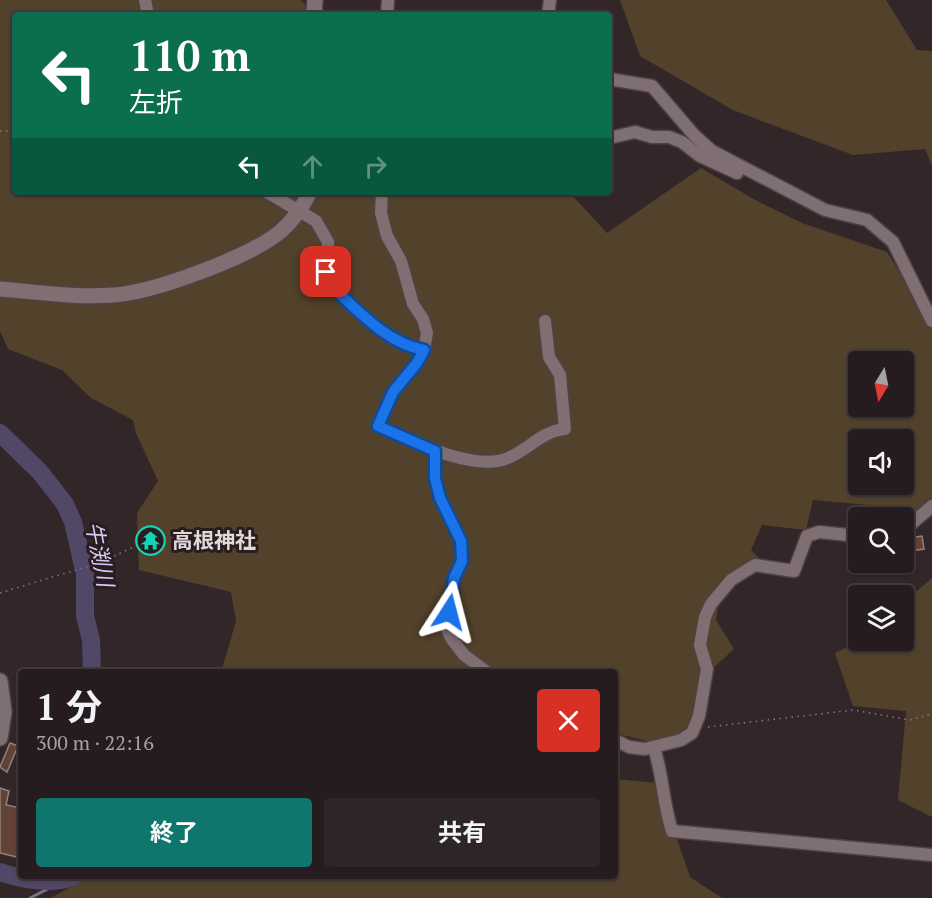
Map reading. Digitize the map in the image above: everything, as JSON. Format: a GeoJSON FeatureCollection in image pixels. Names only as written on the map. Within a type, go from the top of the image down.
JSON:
{"type":"FeatureCollection","features":[{"type":"Feature","properties":{"kind":"street"},"geometry":{"type":"LineString","coordinates":[[612,79],[652,86],[694,135],[712,151],[756,176],[825,210],[867,220],[893,242],[932,321]]}},
{"type":"Feature","properties":{"kind":"street"},"geometry":{"type":"LineString","coordinates":[[612,137],[635,132],[652,137],[669,137],[682,142],[700,156],[733,172],[756,176]]}},
{"type":"Feature","properties":{"kind":"street"},"geometry":{"type":"LineString","coordinates":[[272,195],[316,221],[328,242],[328,283],[388,335],[406,347],[424,350]]}},
{"type":"Feature","properties":{"kind":"street"},"geometry":{"type":"LineString","coordinates":[[0,288],[86,296],[116,295],[162,286],[256,247],[279,232],[301,211],[309,195]]}},
{"type":"Feature","properties":{"kind":"street"},"geometry":{"type":"LineString","coordinates":[[381,195],[381,213],[387,236],[401,261],[412,304],[423,319],[427,333],[424,350],[417,363],[393,392],[378,426],[435,451],[480,462],[508,458],[555,430],[565,429],[560,375],[549,357],[545,321]]}},
{"type":"Feature","properties":{"kind":"street"},"geometry":{"type":"LineString","coordinates":[[435,451],[435,478],[440,498],[461,541],[462,561],[454,578],[446,627],[464,655],[483,669]]}},
{"type":"Feature","properties":{"kind":"street"},"geometry":{"type":"LineString","coordinates":[[914,523],[932,506]]}},
{"type":"Feature","properties":{"kind":"street"},"geometry":{"type":"LineString","coordinates":[[618,742],[629,747],[654,748],[681,740],[695,729],[707,669],[700,645],[703,626],[711,604],[731,580],[755,565],[794,571],[807,536],[819,532],[848,535]]}},
{"type":"Feature","properties":{"kind":"street"},"geometry":{"type":"LineString","coordinates":[[0,681],[4,712],[0,738]]}},
{"type":"Feature","properties":{"kind":"street"},"geometry":{"type":"LineString","coordinates":[[654,748],[660,764],[664,808],[672,831],[932,855]]}},
{"type":"Feature","properties":{"kind":"path"},"geometry":{"type":"LineString","coordinates":[[0,593],[99,563],[138,545]]}},
{"type":"Feature","properties":{"kind":"path"},"geometry":{"type":"LineString","coordinates":[[695,729],[853,710],[910,720],[932,714]]}},
{"type":"Feature","properties":{"kind":"shaded area"},"geometry":{"type":"Polygon","coordinates":[[[0,0],[301,0],[311,12],[12,12],[12,195],[572,195],[607,233],[701,168],[757,201],[802,223],[887,252],[932,323],[932,498],[914,513],[914,507],[813,500],[806,530],[762,525],[751,550],[760,559],[720,593],[716,620],[734,649],[711,670],[689,731],[650,742],[618,734],[618,669],[220,669],[223,666],[236,621],[231,592],[139,570],[137,513],[158,481],[136,433],[133,420],[91,398],[62,370],[8,349],[0,331],[0,0]]]}},
{"type":"Feature","properties":{"kind":"shaded area"},"geometry":{"type":"Polygon","coordinates":[[[620,0],[886,0],[917,50],[932,51],[932,166],[925,149],[853,155],[733,110],[640,56],[620,0]]]}},
{"type":"Feature","properties":{"kind":"shaded area"},"geometry":{"type":"Polygon","coordinates":[[[932,578],[932,817],[898,800],[906,711],[853,706],[835,653],[848,647],[848,651],[914,651],[914,594],[932,578]]]}},
{"type":"Feature","properties":{"kind":"shaded area"},"geometry":{"type":"Polygon","coordinates":[[[618,779],[658,783],[690,877],[722,898],[51,898],[85,879],[618,879],[618,779]]]}},
{"type":"Feature","properties":{"kind":"building"},"geometry":{"type":"Polygon","coordinates":[[[922,536],[924,549],[914,550],[914,537],[922,536]]]}},
{"type":"Feature","properties":{"kind":"building"},"geometry":{"type":"Polygon","coordinates":[[[10,743],[18,746],[7,772],[0,767],[10,743]]]}},
{"type":"Feature","properties":{"kind":"building"},"geometry":{"type":"Polygon","coordinates":[[[0,788],[9,791],[6,805],[18,807],[18,857],[0,853],[0,788]]]}},
{"type":"Feature","properties":{"kind":"waterway","name":"牛渕川"},"geometry":{"type":"LineString","coordinates":[[0,433],[40,472],[65,504],[73,522],[85,574],[85,616],[91,640],[92,669]]}},
{"type":"Feature","properties":{"kind":"waterway","name":"牛渕川"},"geometry":{"type":"LineString","coordinates":[[0,872],[18,877]]}},
{"type":"Feature","properties":{"kind":"waterway","name":"牛渕川"},"geometry":{"type":"LineString","coordinates":[[27,879],[47,881],[66,879]]}},
{"type":"Feature","properties":{"kind":"waterway"},"geometry":{"type":"LineString","coordinates":[[30,898],[63,881]]}},
{"type":"Feature","properties":{"kind":"place","name":"高根神社"},"geometry":{"type":"Point","coordinates":[151,541]}},
{"type":"Feature","properties":{"kind":"route"},"geometry":{"type":"LineString","coordinates":[[326,272],[328,283],[388,335],[406,347],[424,350],[417,363],[393,392],[378,426],[435,451],[435,478],[440,498],[461,541],[462,561],[454,578],[449,612]]}}]}
